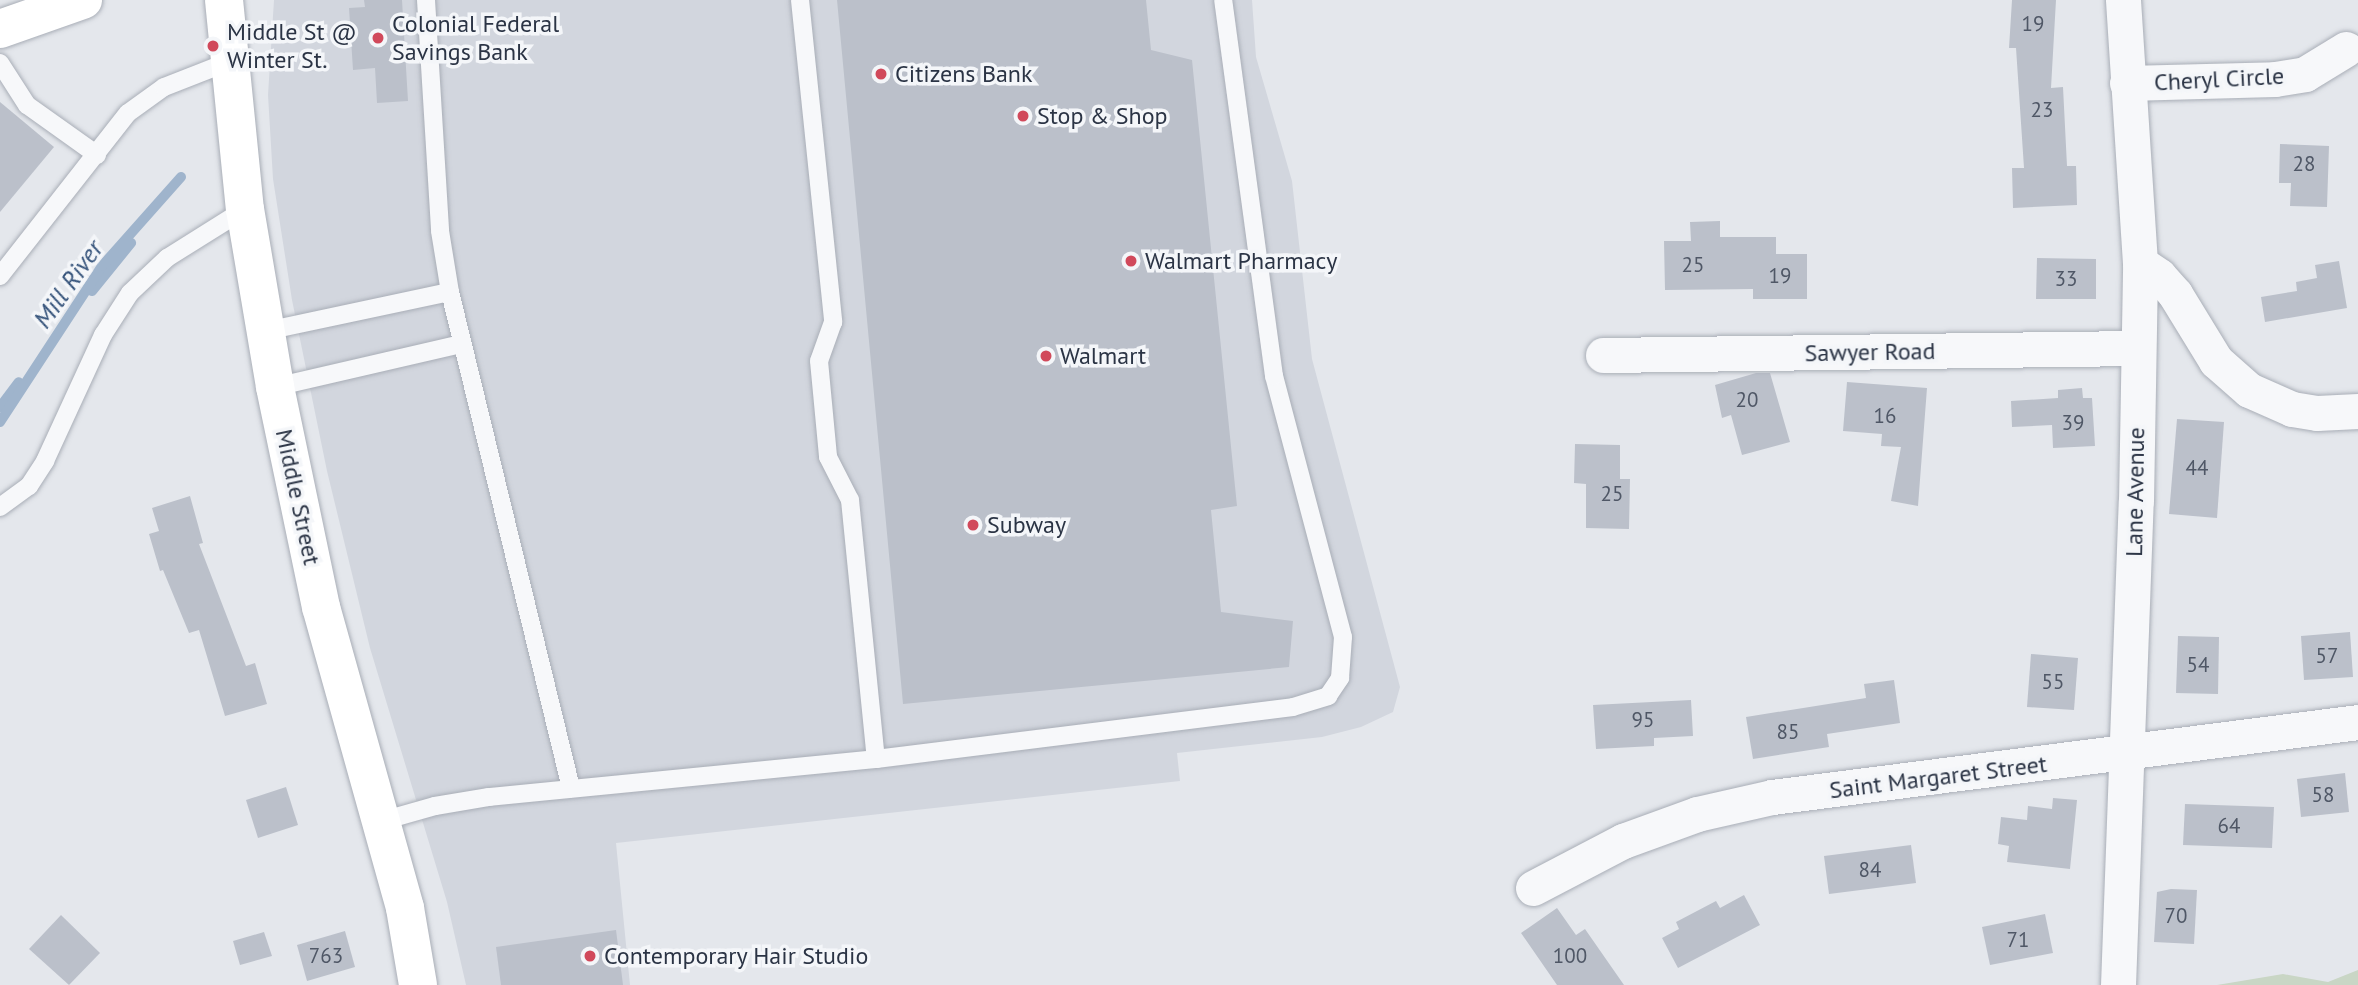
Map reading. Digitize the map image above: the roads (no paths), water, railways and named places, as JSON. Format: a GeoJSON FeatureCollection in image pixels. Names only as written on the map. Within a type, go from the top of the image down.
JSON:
{"type":"FeatureCollection","features":[{"type":"Feature","properties":{"kind":"main road"},"geometry":{"type":"LineString","coordinates":[[0,29],[83,0]]}},
{"type":"Feature","properties":{"kind":"main road","name":"Middle Street"},"geometry":{"type":"LineString","coordinates":[[224,0],[228,62],[245,209],[275,387],[321,607],[405,908],[418,985]]}},
{"type":"Feature","properties":{"kind":"street","name":"Lane Avenue"},"geometry":{"type":"LineString","coordinates":[[2118,985],[2140,263],[2123,0]]}},
{"type":"Feature","properties":{"kind":"street","name":"Cheryl Circle"},"geometry":{"type":"LineString","coordinates":[[2127,83],[2274,79],[2305,74],[2346,48]]}},
{"type":"Feature","properties":{"kind":"street"},"geometry":{"type":"LineString","coordinates":[[2140,263],[2175,294],[2216,360],[2249,390],[2292,409],[2317,413],[2358,411]]}},
{"type":"Feature","properties":{"kind":"street","name":"Sawyer Road"},"geometry":{"type":"LineString","coordinates":[[1603,355],[2138,348]]}},
{"type":"Feature","properties":{"kind":"street","name":"Saint Margaret Street"},"geometry":{"type":"LineString","coordinates":[[1533,888],[1623,841],[1696,814],[1772,797],[2358,722]]}},
{"type":"Feature","properties":{"kind":"lane"},"geometry":{"type":"LineString","coordinates":[[426,0],[440,231],[450,292],[571,788]]}},
{"type":"Feature","properties":{"kind":"lane"},"geometry":{"type":"LineString","coordinates":[[800,0],[832,322],[819,361],[825,430],[828,457],[850,500],[876,758]]}},
{"type":"Feature","properties":{"kind":"lane"},"geometry":{"type":"LineString","coordinates":[[382,821],[435,806],[571,788],[876,758],[1293,708],[1328,696],[1340,678],[1343,637],[1274,376],[1223,0]]}},
{"type":"Feature","properties":{"kind":"lane"},"geometry":{"type":"LineString","coordinates":[[0,276],[128,113],[164,87],[228,62]]}},
{"type":"Feature","properties":{"kind":"lane"},"geometry":{"type":"LineString","coordinates":[[0,63],[27,105],[96,155]]}},
{"type":"Feature","properties":{"kind":"lane"},"geometry":{"type":"LineString","coordinates":[[0,507],[29,486],[40,469],[103,335],[130,293],[167,258],[245,209]]}},
{"type":"Feature","properties":{"kind":"lane"},"geometry":{"type":"LineString","coordinates":[[266,331],[450,292]]}},
{"type":"Feature","properties":{"kind":"lane"},"geometry":{"type":"LineString","coordinates":[[275,387],[461,344]]}},
{"type":"Feature","properties":{"kind":"waterway","name":"Mill River"},"geometry":{"type":"LineString","coordinates":[[0,422],[102,266],[181,177]]}},
{"type":"Feature","properties":{"kind":"waterway"},"geometry":{"type":"LineString","coordinates":[[92,291],[131,243]]}},
{"type":"Feature","properties":{"kind":"waterway"},"geometry":{"type":"LineString","coordinates":[[0,407],[19,382]]}},
{"type":"Feature","properties":{"kind":"place","name":"Colonial Federal Savings Bank"},"geometry":{"type":"Point","coordinates":[378,38]}},
{"type":"Feature","properties":{"kind":"place","name":"Middle St @ Winter St."},"geometry":{"type":"Point","coordinates":[213,46]}},
{"type":"Feature","properties":{"kind":"place","name":"Citizens Bank"},"geometry":{"type":"Point","coordinates":[881,74]}},
{"type":"Feature","properties":{"kind":"place","name":"Stop & Shop"},"geometry":{"type":"Point","coordinates":[1023,116]}},
{"type":"Feature","properties":{"kind":"place","name":"Walmart Pharmacy"},"geometry":{"type":"Point","coordinates":[1131,261]}},
{"type":"Feature","properties":{"kind":"place","name":"Walmart"},"geometry":{"type":"Point","coordinates":[1046,356]}},
{"type":"Feature","properties":{"kind":"place","name":"Subway"},"geometry":{"type":"Point","coordinates":[973,525]}},
{"type":"Feature","properties":{"kind":"place","name":"Contemporary Hair Studio"},"geometry":{"type":"Point","coordinates":[590,956]}}]}
